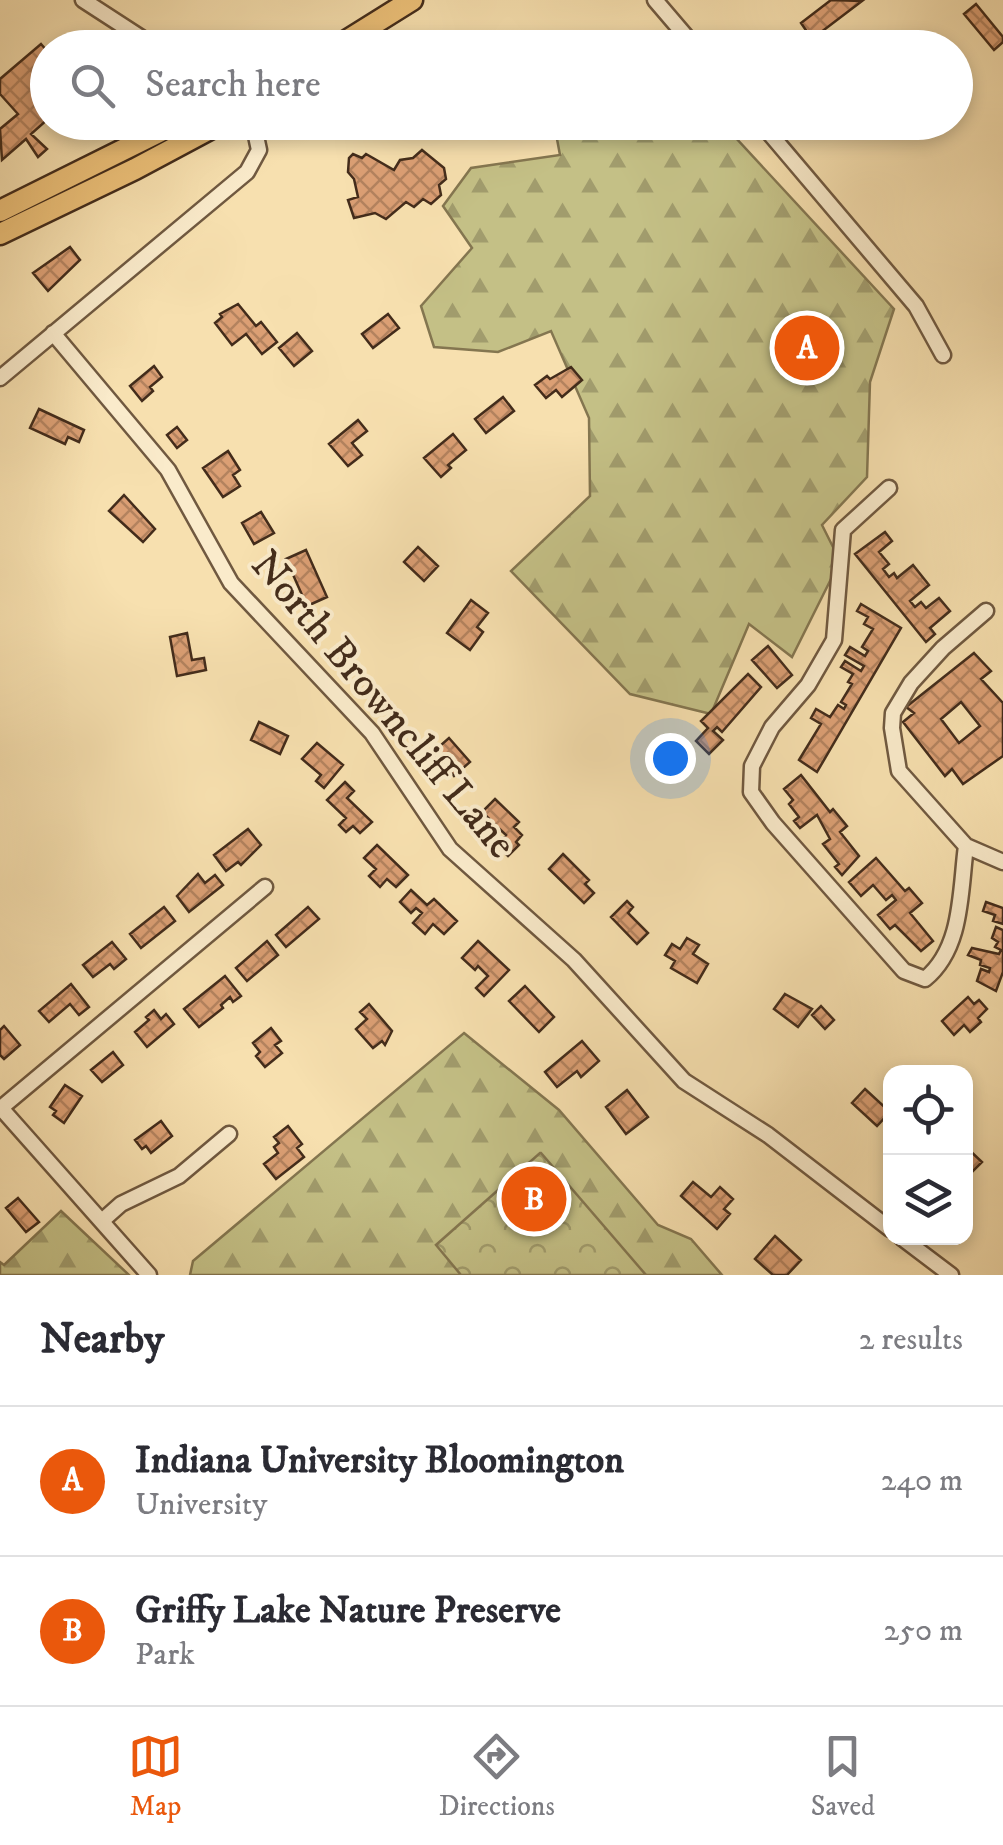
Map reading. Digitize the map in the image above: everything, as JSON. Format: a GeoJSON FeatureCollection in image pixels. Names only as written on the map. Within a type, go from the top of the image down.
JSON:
{"type":"FeatureCollection","features":[{"type":"Feature","properties":{"kind":"highway"},"geometry":{"type":"LineString","coordinates":[[364,30],[412,0]]}},
{"type":"Feature","properties":{"kind":"highway"},"geometry":{"type":"LineString","coordinates":[[0,211],[143,140]]}},
{"type":"Feature","properties":{"kind":"highway"},"geometry":{"type":"LineString","coordinates":[[0,234],[188,140]]}},
{"type":"Feature","properties":{"kind":"street"},"geometry":{"type":"LineString","coordinates":[[83,0],[129,30]]}},
{"type":"Feature","properties":{"kind":"street"},"geometry":{"type":"LineString","coordinates":[[655,0],[681,30]]}},
{"type":"Feature","properties":{"kind":"street"},"geometry":{"type":"LineString","coordinates":[[0,378],[247,172],[258,150],[256,140]]}},
{"type":"Feature","properties":{"kind":"street"},"geometry":{"type":"LineString","coordinates":[[775,140],[916,306],[943,355]]}},
{"type":"Feature","properties":{"kind":"street","name":"North Browncliff Lane"},"geometry":{"type":"LineString","coordinates":[[53,333],[168,470],[232,582],[372,734],[450,849],[574,960],[684,1080],[768,1135],[883,1224]]}},
{"type":"Feature","properties":{"kind":"street"},"geometry":{"type":"LineString","coordinates":[[889,488],[843,530],[834,640],[808,686],[772,727],[752,766],[751,792],[773,823],[904,971],[925,978],[941,966],[954,937],[966,846]]}},
{"type":"Feature","properties":{"kind":"street"},"geometry":{"type":"LineString","coordinates":[[986,611],[911,682],[893,713],[892,728],[899,771],[966,846],[1003,862]]}},
{"type":"Feature","properties":{"kind":"street"},"geometry":{"type":"LineString","coordinates":[[149,1275],[0,1108],[264,887]]}},
{"type":"Feature","properties":{"kind":"street"},"geometry":{"type":"LineString","coordinates":[[102,1220],[121,1204],[180,1176],[229,1134]]}},
{"type":"Feature","properties":{"kind":"street"},"geometry":{"type":"LineString","coordinates":[[911,1245],[951,1275]]}},
{"type":"Feature","properties":{"kind":"green space"},"geometry":{"type":"Polygon","coordinates":[[[557,140],[738,140],[894,309],[870,382],[867,477],[822,525],[840,561],[792,657],[749,624],[711,714],[630,694],[511,571],[590,496],[589,418],[551,331],[498,352],[434,347],[421,306],[472,248],[443,206],[471,168],[560,155],[557,140]]]}},
{"type":"Feature","properties":{"kind":"green space"},"geometry":{"type":"Polygon","coordinates":[[[464,1033],[559,1110],[658,1225],[691,1239],[722,1275],[190,1275],[193,1261],[464,1033]]]}},
{"type":"Feature","properties":{"kind":"green space"},"geometry":{"type":"Polygon","coordinates":[[[541,1153],[646,1275],[461,1275],[436,1245],[541,1153]]]}},
{"type":"Feature","properties":{"kind":"green space"},"geometry":{"type":"Polygon","coordinates":[[[61,1211],[129,1275],[0,1275],[0,1262],[4,1265],[61,1211]]]}},
{"type":"Feature","properties":{"kind":"building"},"geometry":{"type":"Polygon","coordinates":[[[831,0],[862,1],[824,30],[806,30],[801,23],[831,0]]]}},
{"type":"Feature","properties":{"kind":"building"},"geometry":{"type":"Polygon","coordinates":[[[976,4],[1003,37],[994,50],[964,14],[976,4]]]}},
{"type":"Feature","properties":{"kind":"building"},"geometry":{"type":"Polygon","coordinates":[[[30,53],[30,140],[37,140],[47,149],[38,157],[26,139],[2,160],[0,129],[18,114],[0,94],[0,79],[30,53]]]}},
{"type":"Feature","properties":{"kind":"building"},"geometry":{"type":"Polygon","coordinates":[[[422,150],[444,168],[446,179],[439,185],[441,195],[431,204],[423,199],[414,207],[406,202],[386,219],[375,213],[354,218],[348,200],[358,197],[348,172],[353,154],[362,158],[366,154],[394,170],[400,160],[413,158],[422,150]]]}},
{"type":"Feature","properties":{"kind":"building"},"geometry":{"type":"Polygon","coordinates":[[[70,247],[80,260],[48,291],[33,273],[70,247]]]}},
{"type":"Feature","properties":{"kind":"building"},"geometry":{"type":"Polygon","coordinates":[[[238,304],[256,326],[261,322],[277,342],[262,354],[246,334],[232,345],[215,323],[222,317],[220,314],[238,304]]]}},
{"type":"Feature","properties":{"kind":"building"},"geometry":{"type":"Polygon","coordinates":[[[388,314],[399,328],[373,348],[362,334],[388,314]]]}},
{"type":"Feature","properties":{"kind":"building"},"geometry":{"type":"Polygon","coordinates":[[[297,333],[312,351],[294,366],[279,348],[297,333]]]}},
{"type":"Feature","properties":{"kind":"building"},"geometry":{"type":"Polygon","coordinates":[[[154,366],[162,377],[142,401],[130,386],[154,366]]]}},
{"type":"Feature","properties":{"kind":"building"},"geometry":{"type":"Polygon","coordinates":[[[571,367],[582,380],[562,397],[556,390],[546,398],[535,385],[547,376],[550,379],[571,367]]]}},
{"type":"Feature","properties":{"kind":"building"},"geometry":{"type":"Polygon","coordinates":[[[503,397],[514,411],[486,433],[475,419],[503,397]]]}},
{"type":"Feature","properties":{"kind":"building"},"geometry":{"type":"Polygon","coordinates":[[[39,409],[84,430],[79,442],[68,437],[65,444],[30,428],[39,409]]]}},
{"type":"Feature","properties":{"kind":"building"},"geometry":{"type":"Polygon","coordinates":[[[358,420],[367,431],[352,443],[362,455],[348,466],[329,444],[358,420]]]}},
{"type":"Feature","properties":{"kind":"building"},"geometry":{"type":"Polygon","coordinates":[[[177,427],[187,440],[177,448],[167,435],[177,427]]]}},
{"type":"Feature","properties":{"kind":"building"},"geometry":{"type":"Polygon","coordinates":[[[453,434],[466,450],[448,465],[451,468],[441,477],[424,458],[453,434]]]}},
{"type":"Feature","properties":{"kind":"building"},"geometry":{"type":"Polygon","coordinates":[[[228,451],[240,470],[233,475],[240,486],[223,497],[203,468],[228,451]]]}},
{"type":"Feature","properties":{"kind":"building"},"geometry":{"type":"Polygon","coordinates":[[[124,495],[155,529],[143,542],[109,511],[124,495]]]}},
{"type":"Feature","properties":{"kind":"building"},"geometry":{"type":"Polygon","coordinates":[[[261,512],[274,533],[254,544],[242,523],[261,512]]]}},
{"type":"Feature","properties":{"kind":"building"},"geometry":{"type":"Polygon","coordinates":[[[885,532],[892,541],[879,552],[889,564],[883,569],[889,577],[894,573],[897,578],[913,565],[929,585],[910,601],[915,607],[921,602],[926,608],[939,598],[950,611],[930,628],[935,634],[926,642],[855,554],[885,532]]]}},
{"type":"Feature","properties":{"kind":"building"},"geometry":{"type":"Polygon","coordinates":[[[418,547],[438,566],[424,581],[404,562],[418,547]]]}},
{"type":"Feature","properties":{"kind":"building"},"geometry":{"type":"Polygon","coordinates":[[[306,550],[327,597],[307,606],[286,559],[306,550]]]}},
{"type":"Feature","properties":{"kind":"building"},"geometry":{"type":"Polygon","coordinates":[[[471,600],[488,613],[477,627],[483,632],[470,650],[447,633],[471,600]]]}},
{"type":"Feature","properties":{"kind":"building"},"geometry":{"type":"Polygon","coordinates":[[[861,604],[901,628],[817,772],[799,760],[821,724],[811,718],[816,709],[830,717],[838,705],[844,709],[846,705],[841,702],[852,684],[848,682],[853,674],[841,667],[845,661],[861,671],[864,666],[845,655],[850,647],[865,656],[868,651],[862,647],[873,629],[864,624],[868,617],[857,611],[861,604]]]}},
{"type":"Feature","properties":{"kind":"building"},"geometry":{"type":"Polygon","coordinates":[[[187,633],[192,660],[204,658],[206,670],[177,676],[170,637],[187,633]]]}},
{"type":"Feature","properties":{"kind":"building"},"geometry":{"type":"Polygon","coordinates":[[[768,646],[792,675],[777,688],[752,660],[768,646]]]}},
{"type":"Feature","properties":{"kind":"building"},"geometry":{"type":"Polygon","coordinates":[[[974,653],[991,671],[981,679],[1003,703],[1003,756],[963,784],[952,769],[945,776],[903,722],[914,713],[906,707],[974,653]],[[961,702],[941,719],[959,743],[980,726],[961,702]]]}},
{"type":"Feature","properties":{"kind":"building"},"geometry":{"type":"Polygon","coordinates":[[[748,674],[761,687],[722,732],[717,727],[713,731],[723,740],[709,754],[696,741],[708,728],[701,721],[748,674]]]}},
{"type":"Feature","properties":{"kind":"building"},"geometry":{"type":"Polygon","coordinates":[[[259,722],[288,736],[280,754],[251,740],[259,722]]]}},
{"type":"Feature","properties":{"kind":"building"},"geometry":{"type":"Polygon","coordinates":[[[449,738],[470,762],[454,776],[433,752],[449,738]]]}},
{"type":"Feature","properties":{"kind":"building"},"geometry":{"type":"Polygon","coordinates":[[[317,743],[343,765],[324,788],[316,781],[321,775],[302,759],[317,743]]]}},
{"type":"Feature","properties":{"kind":"building"},"geometry":{"type":"Polygon","coordinates":[[[801,775],[830,812],[833,809],[847,826],[840,832],[859,856],[842,875],[835,867],[839,864],[823,844],[830,839],[817,815],[800,828],[794,821],[799,817],[784,789],[801,775]]]}},
{"type":"Feature","properties":{"kind":"building"},"geometry":{"type":"Polygon","coordinates":[[[345,782],[354,791],[347,798],[372,822],[360,833],[353,826],[346,832],[339,825],[346,818],[327,800],[345,782]]]}},
{"type":"Feature","properties":{"kind":"building"},"geometry":{"type":"Polygon","coordinates":[[[495,799],[519,822],[514,827],[522,835],[516,842],[519,845],[508,856],[496,845],[506,835],[482,812],[495,799]]]}},
{"type":"Feature","properties":{"kind":"building"},"geometry":{"type":"Polygon","coordinates":[[[248,829],[261,845],[241,865],[238,862],[226,871],[214,855],[248,829]]]}},
{"type":"Feature","properties":{"kind":"building"},"geometry":{"type":"Polygon","coordinates":[[[377,845],[408,875],[396,887],[387,879],[380,887],[369,876],[376,869],[364,858],[377,845]]]}},
{"type":"Feature","properties":{"kind":"building"},"geometry":{"type":"Polygon","coordinates":[[[563,854],[589,880],[585,884],[594,893],[584,903],[549,869],[563,854]]]}},
{"type":"Feature","properties":{"kind":"building"},"geometry":{"type":"Polygon","coordinates":[[[876,858],[905,891],[909,888],[922,903],[910,913],[933,941],[921,951],[895,925],[890,929],[878,915],[896,900],[892,895],[886,900],[873,885],[861,896],[849,882],[876,858]]]}},
{"type":"Feature","properties":{"kind":"building"},"geometry":{"type":"Polygon","coordinates":[[[198,874],[205,883],[215,875],[223,885],[189,912],[177,896],[198,874]]]}},
{"type":"Feature","properties":{"kind":"building"},"geometry":{"type":"Polygon","coordinates":[[[411,890],[427,905],[434,899],[457,921],[444,934],[433,924],[425,934],[413,923],[422,913],[416,908],[411,913],[400,902],[411,890]]]}},
{"type":"Feature","properties":{"kind":"building"},"geometry":{"type":"Polygon","coordinates":[[[627,901],[633,907],[628,913],[648,933],[637,944],[611,917],[627,901]]]}},
{"type":"Feature","properties":{"kind":"building"},"geometry":{"type":"Polygon","coordinates":[[[986,902],[1003,908],[1003,924],[993,921],[995,915],[983,911],[986,902]]]}},
{"type":"Feature","properties":{"kind":"building"},"geometry":{"type":"Polygon","coordinates":[[[164,907],[175,921],[141,948],[130,934],[164,907]]]}},
{"type":"Feature","properties":{"kind":"building"},"geometry":{"type":"Polygon","coordinates":[[[308,907],[319,919],[286,947],[276,935],[308,907]]]}},
{"type":"Feature","properties":{"kind":"building"},"geometry":{"type":"Polygon","coordinates":[[[996,927],[1003,930],[1003,972],[996,991],[977,981],[981,969],[989,972],[990,968],[968,955],[972,948],[999,954],[1001,950],[995,947],[998,942],[992,938],[996,927]]]}},
{"type":"Feature","properties":{"kind":"building"},"geometry":{"type":"Polygon","coordinates":[[[687,938],[699,945],[693,954],[708,964],[697,983],[671,968],[675,961],[665,955],[672,944],[680,949],[687,938]]]}},
{"type":"Feature","properties":{"kind":"building"},"geometry":{"type":"Polygon","coordinates":[[[267,941],[278,955],[247,981],[236,968],[267,941]]]}},
{"type":"Feature","properties":{"kind":"building"},"geometry":{"type":"Polygon","coordinates":[[[478,941],[509,970],[484,996],[476,988],[488,976],[462,958],[478,941]]]}},
{"type":"Feature","properties":{"kind":"building"},"geometry":{"type":"Polygon","coordinates":[[[112,942],[126,959],[114,969],[110,964],[93,977],[83,965],[112,942]]]}},
{"type":"Feature","properties":{"kind":"building"},"geometry":{"type":"Polygon","coordinates":[[[225,976],[241,996],[233,1002],[230,997],[221,1005],[223,1008],[199,1027],[184,1009],[225,976]]]}},
{"type":"Feature","properties":{"kind":"building"},"geometry":{"type":"Polygon","coordinates":[[[71,984],[89,1007],[79,1015],[70,1004],[49,1022],[39,1011],[71,984]]]}},
{"type":"Feature","properties":{"kind":"building"},"geometry":{"type":"Polygon","coordinates":[[[525,986],[554,1017],[539,1032],[509,1001],[525,986]]]}},
{"type":"Feature","properties":{"kind":"building"},"geometry":{"type":"Polygon","coordinates":[[[785,994],[812,1009],[798,1027],[774,1009],[785,994]]]}},
{"type":"Feature","properties":{"kind":"building"},"geometry":{"type":"Polygon","coordinates":[[[968,997],[974,1004],[979,1000],[987,1009],[970,1032],[964,1025],[954,1035],[942,1021],[968,997]]]}},
{"type":"Feature","properties":{"kind":"building"},"geometry":{"type":"Polygon","coordinates":[[[369,1004],[392,1031],[385,1045],[382,1041],[373,1048],[356,1029],[367,1019],[360,1012],[369,1004]]]}},
{"type":"Feature","properties":{"kind":"building"},"geometry":{"type":"Polygon","coordinates":[[[821,1006],[834,1020],[825,1029],[812,1015],[821,1006]]]}},
{"type":"Feature","properties":{"kind":"building"},"geometry":{"type":"Polygon","coordinates":[[[154,1010],[161,1019],[166,1014],[174,1024],[147,1047],[135,1032],[154,1010]]]}},
{"type":"Feature","properties":{"kind":"building"},"geometry":{"type":"Polygon","coordinates":[[[4,1026],[20,1045],[4,1059],[0,1055],[0,1030],[4,1026]]]}},
{"type":"Feature","properties":{"kind":"building"},"geometry":{"type":"Polygon","coordinates":[[[271,1028],[281,1041],[275,1045],[282,1053],[265,1067],[256,1056],[260,1052],[253,1043],[271,1028]]]}},
{"type":"Feature","properties":{"kind":"building"},"geometry":{"type":"Polygon","coordinates":[[[582,1041],[599,1061],[581,1077],[577,1071],[557,1087],[545,1072],[582,1041]]]}},
{"type":"Feature","properties":{"kind":"building"},"geometry":{"type":"Polygon","coordinates":[[[113,1052],[123,1065],[102,1082],[91,1070],[113,1052]]]}},
{"type":"Feature","properties":{"kind":"building"},"geometry":{"type":"Polygon","coordinates":[[[65,1085],[82,1096],[64,1123],[53,1115],[56,1111],[50,1107],[65,1085]]]}},
{"type":"Feature","properties":{"kind":"building"},"geometry":{"type":"Polygon","coordinates":[[[865,1089],[883,1106],[883,1120],[877,1126],[852,1103],[865,1089]]]}},
{"type":"Feature","properties":{"kind":"building"},"geometry":{"type":"Polygon","coordinates":[[[627,1090],[648,1117],[626,1134],[606,1107],[627,1090]]]}},
{"type":"Feature","properties":{"kind":"building"},"geometry":{"type":"Polygon","coordinates":[[[161,1121],[172,1136],[151,1153],[146,1146],[142,1149],[135,1140],[161,1121]]]}},
{"type":"Feature","properties":{"kind":"building"},"geometry":{"type":"Polygon","coordinates":[[[288,1126],[302,1144],[297,1148],[304,1157],[276,1179],[264,1164],[278,1153],[274,1147],[279,1143],[274,1137],[288,1126]]]}},
{"type":"Feature","properties":{"kind":"building"},"geometry":{"type":"Polygon","coordinates":[[[973,1154],[982,1162],[973,1171],[973,1154]]]}},
{"type":"Feature","properties":{"kind":"building"},"geometry":{"type":"Polygon","coordinates":[[[693,1182],[711,1197],[720,1187],[733,1199],[724,1209],[730,1214],[717,1229],[681,1196],[693,1182]]]}},
{"type":"Feature","properties":{"kind":"building"},"geometry":{"type":"Polygon","coordinates":[[[18,1198],[39,1222],[26,1232],[6,1208],[18,1198]]]}},
{"type":"Feature","properties":{"kind":"building"},"geometry":{"type":"Polygon","coordinates":[[[775,1236],[801,1260],[787,1275],[773,1275],[755,1259],[775,1236]]]}},
{"type":"Feature","properties":{"kind":"place","name":"Indiana University Bloomington"},"geometry":{"type":"Point","coordinates":[807,348]}},
{"type":"Feature","properties":{"kind":"place","name":"Griffy Lake Nature Preserve"},"geometry":{"type":"Point","coordinates":[534,1199]}}]}
